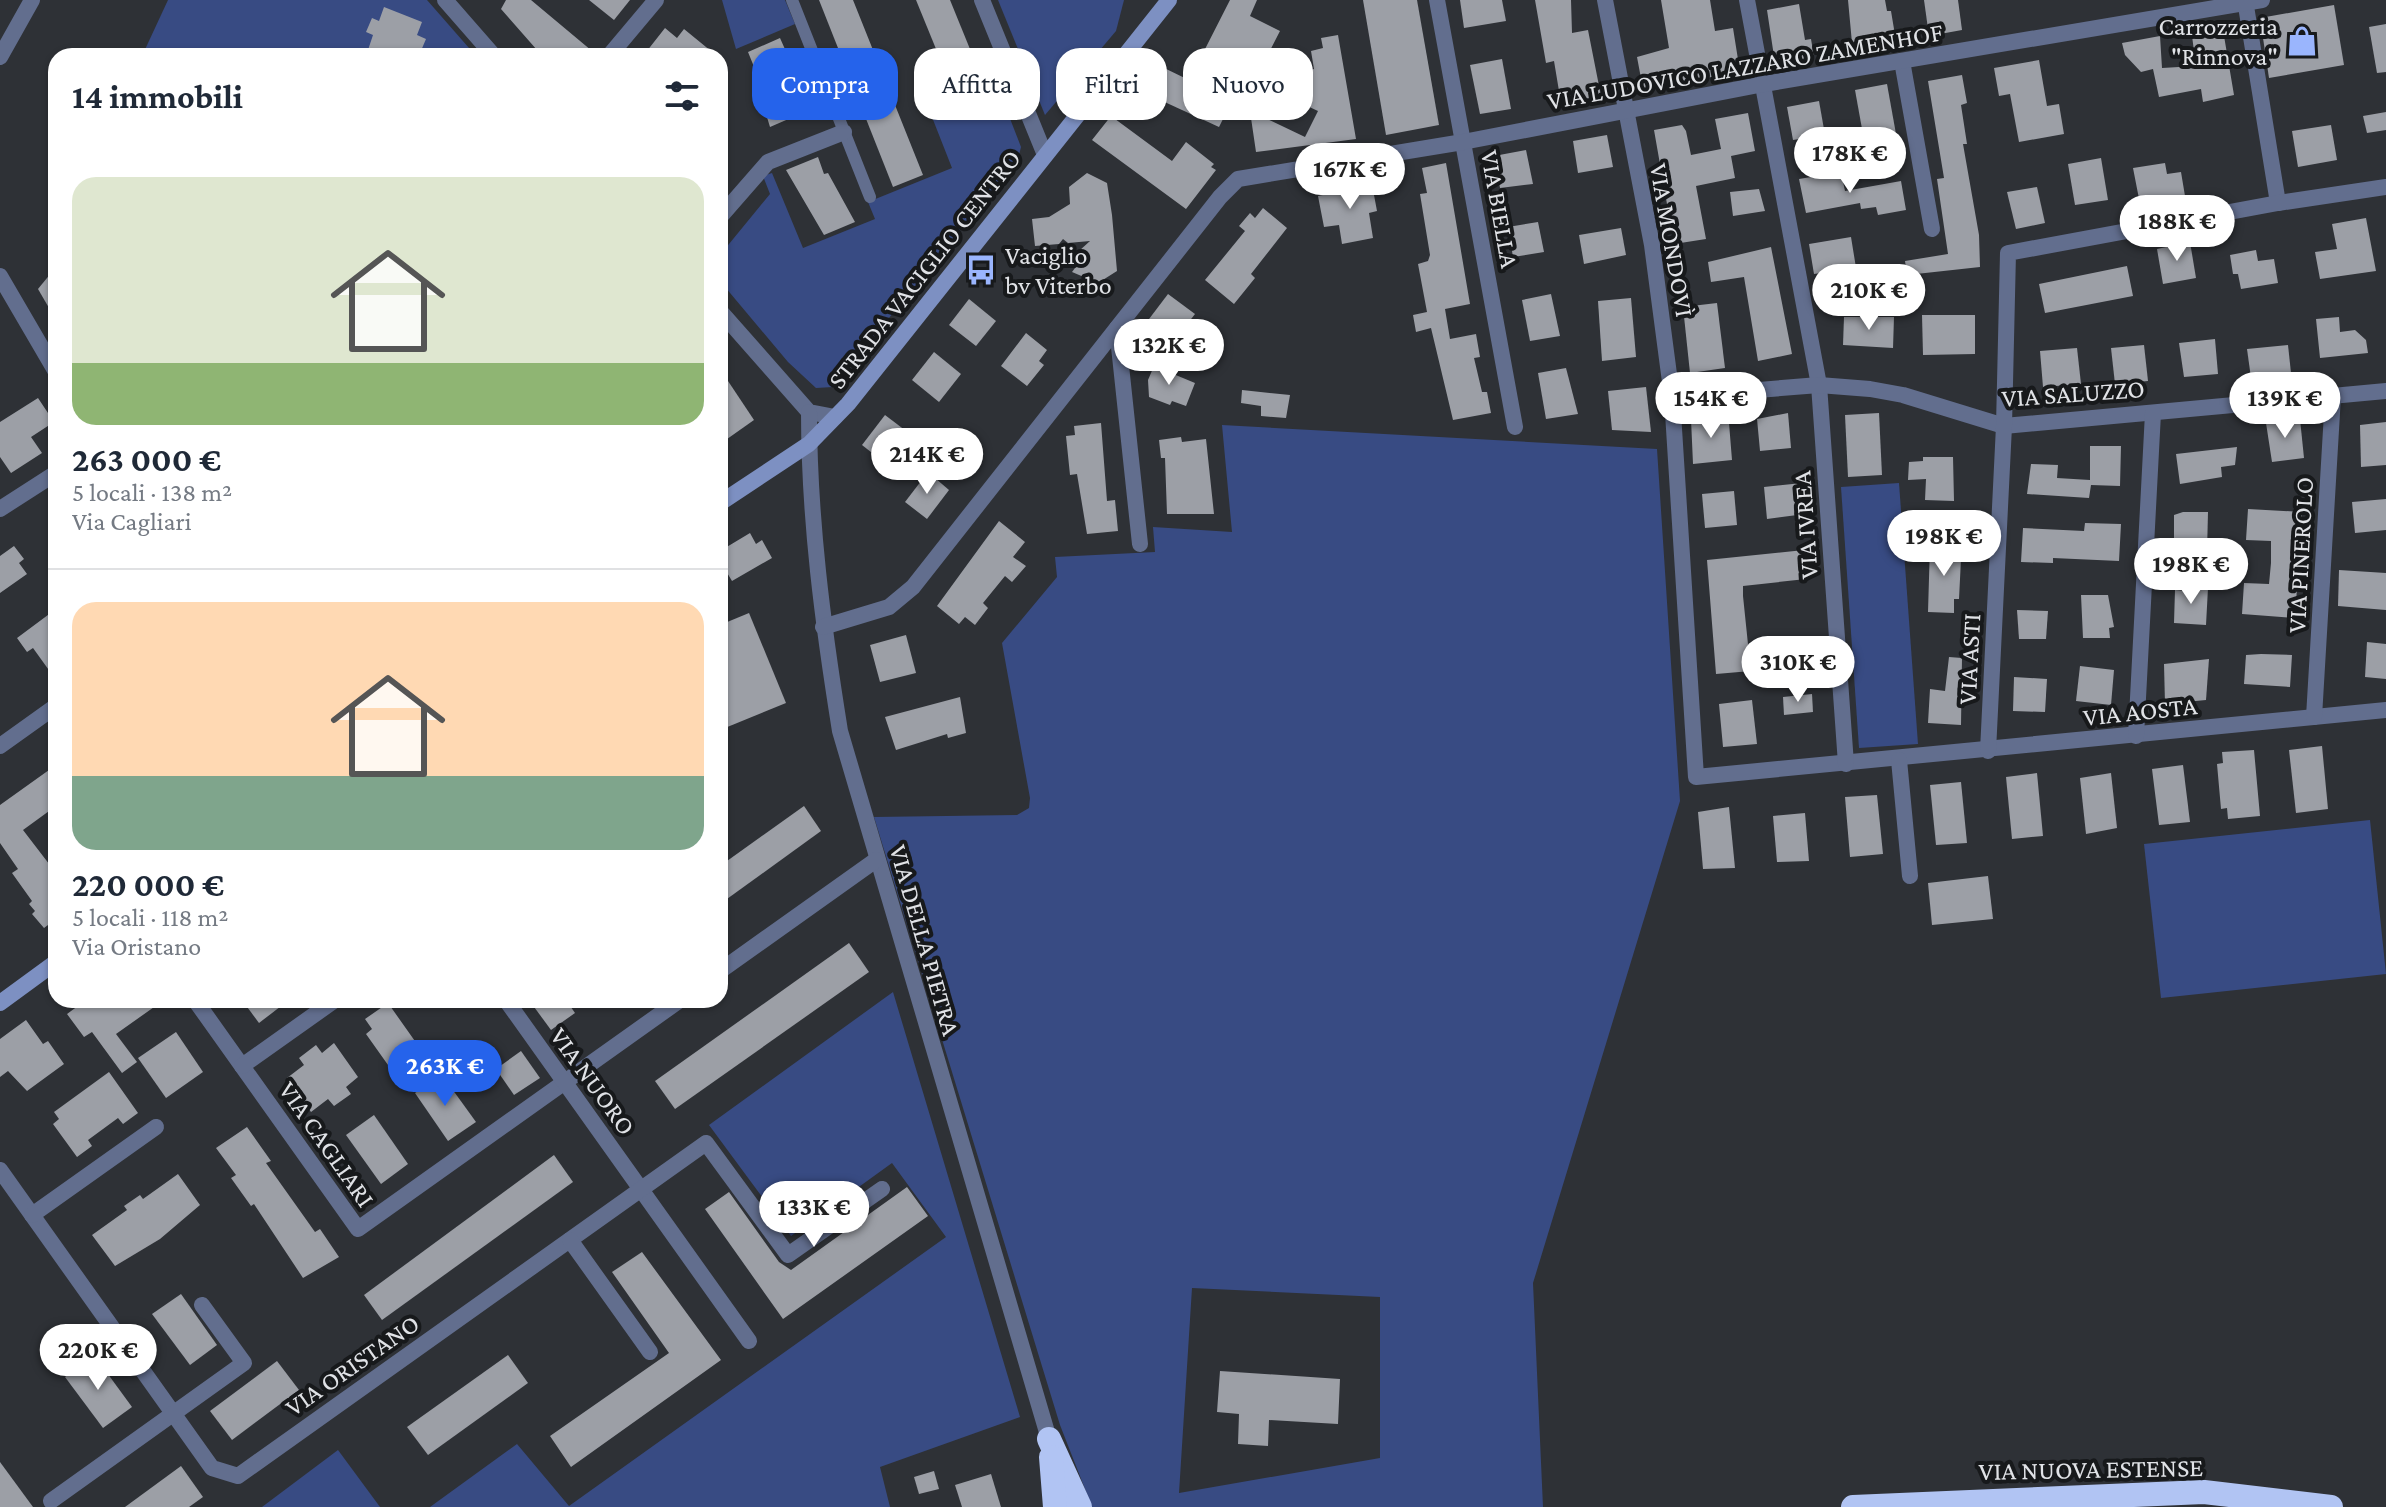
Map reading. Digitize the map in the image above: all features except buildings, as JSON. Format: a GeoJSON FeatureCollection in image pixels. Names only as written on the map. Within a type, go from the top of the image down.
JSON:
{"type":"FeatureCollection","features":[{"type":"Feature","properties":{"kind":"highway"},"geometry":{"type":"LineString","coordinates":[[1049,1439],[1055,1507]]}},
{"type":"Feature","properties":{"kind":"highway"},"geometry":{"type":"LineString","coordinates":[[1049,1439],[1080,1507]]}},
{"type":"Feature","properties":{"kind":"highway","name":"VIA NUOVA ESTENSE"},"geometry":{"type":"LineString","coordinates":[[1853,1507],[2204,1492],[2331,1507]]}},
{"type":"Feature","properties":{"kind":"street"},"geometry":{"type":"LineString","coordinates":[[0,57],[32,0]]}},
{"type":"Feature","properties":{"kind":"street"},"geometry":{"type":"LineString","coordinates":[[445,0],[487,48]]}},
{"type":"Feature","properties":{"kind":"street"},"geometry":{"type":"LineString","coordinates":[[616,48],[656,0]]}},
{"type":"Feature","properties":{"kind":"street"},"geometry":{"type":"LineString","coordinates":[[982,0],[1045,155]]}},
{"type":"Feature","properties":{"kind":"street","name":"STRADA VACIGLIO CENTRO"},"geometry":{"type":"LineString","coordinates":[[728,498],[809,444],[835,417],[1169,0]]}},
{"type":"Feature","properties":{"kind":"street","name":"VIA BIELLA"},"geometry":{"type":"LineString","coordinates":[[1437,0],[1515,427]]}},
{"type":"Feature","properties":{"kind":"street","name":"VIA MONDOVÌ"},"geometry":{"type":"LineString","coordinates":[[1605,0],[1652,245],[1672,397],[1696,777]]}},
{"type":"Feature","properties":{"kind":"street","name":"VIA IVREA"},"geometry":{"type":"LineString","coordinates":[[1747,0],[1819,385],[1846,764]]}},
{"type":"Feature","properties":{"kind":"street"},"geometry":{"type":"LineString","coordinates":[[2251,1],[2278,203],[2386,187]]}},
{"type":"Feature","properties":{"kind":"street","name":"VIA LUDOVICO LAZZARO ZAMENHOF"},"geometry":{"type":"LineString","coordinates":[[823,627],[889,607],[903,597],[1220,197],[1238,179],[1463,142],[1764,84],[2251,1]]}},
{"type":"Feature","properties":{"kind":"street"},"geometry":{"type":"LineString","coordinates":[[1902,61],[1932,229]]}},
{"type":"Feature","properties":{"kind":"street"},"geometry":{"type":"LineString","coordinates":[[728,208],[768,162],[844,132]]}},
{"type":"Feature","properties":{"kind":"street","name":"VIA ASTI"},"geometry":{"type":"LineString","coordinates":[[1988,751],[2004,426],[2008,253],[2278,203]]}},
{"type":"Feature","properties":{"kind":"street"},"geometry":{"type":"LineString","coordinates":[[0,276],[48,358]]}},
{"type":"Feature","properties":{"kind":"street"},"geometry":{"type":"LineString","coordinates":[[728,320],[809,412],[835,417]]}},
{"type":"Feature","properties":{"kind":"street"},"geometry":{"type":"LineString","coordinates":[[1117,328],[1140,544]]}},
{"type":"Feature","properties":{"kind":"street","name":"VIA SALUZZO"},"geometry":{"type":"LineString","coordinates":[[1672,397],[1819,385],[1885,391],[2004,426],[2386,391]]}},
{"type":"Feature","properties":{"kind":"street","name":"VIA PINEROLO"},"geometry":{"type":"LineString","coordinates":[[2314,717],[2333,396]]}},
{"type":"Feature","properties":{"kind":"street","name":"VIA DELLA PIETRA"},"geometry":{"type":"LineString","coordinates":[[809,412],[809,488],[823,627],[840,731],[1049,1439]]}},
{"type":"Feature","properties":{"kind":"street"},"geometry":{"type":"LineString","coordinates":[[2136,736],[2153,413]]}},
{"type":"Feature","properties":{"kind":"street"},"geometry":{"type":"LineString","coordinates":[[0,509],[48,478]]}},
{"type":"Feature","properties":{"kind":"street","name":"VIA AOSTA"},"geometry":{"type":"LineString","coordinates":[[1696,777],[1899,760],[2386,710]]}},
{"type":"Feature","properties":{"kind":"street"},"geometry":{"type":"LineString","coordinates":[[0,746],[48,712]]}},
{"type":"Feature","properties":{"kind":"street"},"geometry":{"type":"LineString","coordinates":[[1899,760],[1910,876]]}},
{"type":"Feature","properties":{"kind":"street"},"geometry":{"type":"LineString","coordinates":[[728,965],[876,860]]}},
{"type":"Feature","properties":{"kind":"street"},"geometry":{"type":"LineString","coordinates":[[0,1003],[48,968]]}},
{"type":"Feature","properties":{"kind":"street","name":"VIA CAGLIARI"},"geometry":{"type":"LineString","coordinates":[[201,1008],[358,1229],[669,1008]]}},
{"type":"Feature","properties":{"kind":"street"},"geometry":{"type":"LineString","coordinates":[[242,1066],[324,1008]]}},
{"type":"Feature","properties":{"kind":"street","name":"VIA NUORO"},"geometry":{"type":"LineString","coordinates":[[512,1008],[749,1341]]}},
{"type":"Feature","properties":{"kind":"street"},"geometry":{"type":"LineString","coordinates":[[32,1215],[156,1127]]}},
{"type":"Feature","properties":{"kind":"street"},"geometry":{"type":"LineString","coordinates":[[641,1189],[706,1143],[788,1255],[882,1189]]}},
{"type":"Feature","properties":{"kind":"street","name":"VIA ORISTANO"},"geometry":{"type":"LineString","coordinates":[[0,1170],[212,1468],[238,1476],[641,1189]]}},
{"type":"Feature","properties":{"kind":"street"},"geometry":{"type":"LineString","coordinates":[[570,1240],[650,1352]]}},
{"type":"Feature","properties":{"kind":"street"},"geometry":{"type":"LineString","coordinates":[[51,1501],[244,1363],[202,1305]]}},
{"type":"Feature","properties":{"kind":"lane"},"geometry":{"type":"LineString","coordinates":[[792,0],[870,197]]}},
{"type":"Feature","properties":{"kind":"shaded area"},"geometry":{"type":"Polygon","coordinates":[[[168,0],[427,0],[469,48],[146,48],[168,0]]]}},
{"type":"Feature","properties":{"kind":"shaded area"},"geometry":{"type":"Polygon","coordinates":[[[722,0],[785,0],[795,24],[736,49],[722,0]]]}},
{"type":"Feature","properties":{"kind":"shaded area"},"geometry":{"type":"Polygon","coordinates":[[[998,0],[1124,0],[1116,31],[1102,48],[1056,48],[1056,102],[1045,115],[1040,103],[1040,48],[1018,48],[998,0]]]}},
{"type":"Feature","properties":{"kind":"shaded area"},"geometry":{"type":"Polygon","coordinates":[[[933,120],[1011,120],[1021,147],[1018,159],[833,387],[816,388],[788,362],[728,291],[728,245],[770,194],[763,176],[772,173],[803,248],[875,219],[868,202],[952,168],[933,120]]]}},
{"type":"Feature","properties":{"kind":"shaded area"},"geometry":{"type":"Polygon","coordinates":[[[1222,425],[1657,449],[1680,801],[1533,1283],[1543,1507],[1092,1507],[1060,1425],[874,817],[1017,815],[1029,808],[1030,798],[1002,643],[1057,577],[1055,557],[1155,552],[1153,527],[1232,532],[1222,425]],[[1192,1288],[1179,1493],[1380,1458],[1380,1297],[1192,1288]]]}},
{"type":"Feature","properties":{"kind":"shaded area"},"geometry":{"type":"Polygon","coordinates":[[[1899,483],[1918,744],[1859,748],[1841,487],[1899,483]]]}},
{"type":"Feature","properties":{"kind":"shaded area"},"geometry":{"type":"Polygon","coordinates":[[[2370,820],[2386,974],[2161,998],[2144,844],[2370,820]]]}},
{"type":"Feature","properties":{"kind":"shaded area"},"geometry":{"type":"Polygon","coordinates":[[[893,992],[1020,1417],[880,1467],[890,1507],[430,1507],[517,1444],[569,1506],[946,1237],[892,1163],[791,1236],[709,1125],[893,992]]]}},
{"type":"Feature","properties":{"kind":"shaded area"},"geometry":{"type":"Polygon","coordinates":[[[338,1450],[380,1507],[262,1507],[338,1450]]]}},
{"type":"Feature","properties":{"kind":"place","name":"Carrozzeria \"Rinnova\""},"geometry":{"type":"Point","coordinates":[2302,41]}},
{"type":"Feature","properties":{"kind":"place","name":"Vaciglio bv Viterbo"},"geometry":{"type":"Point","coordinates":[981,270]}}]}
